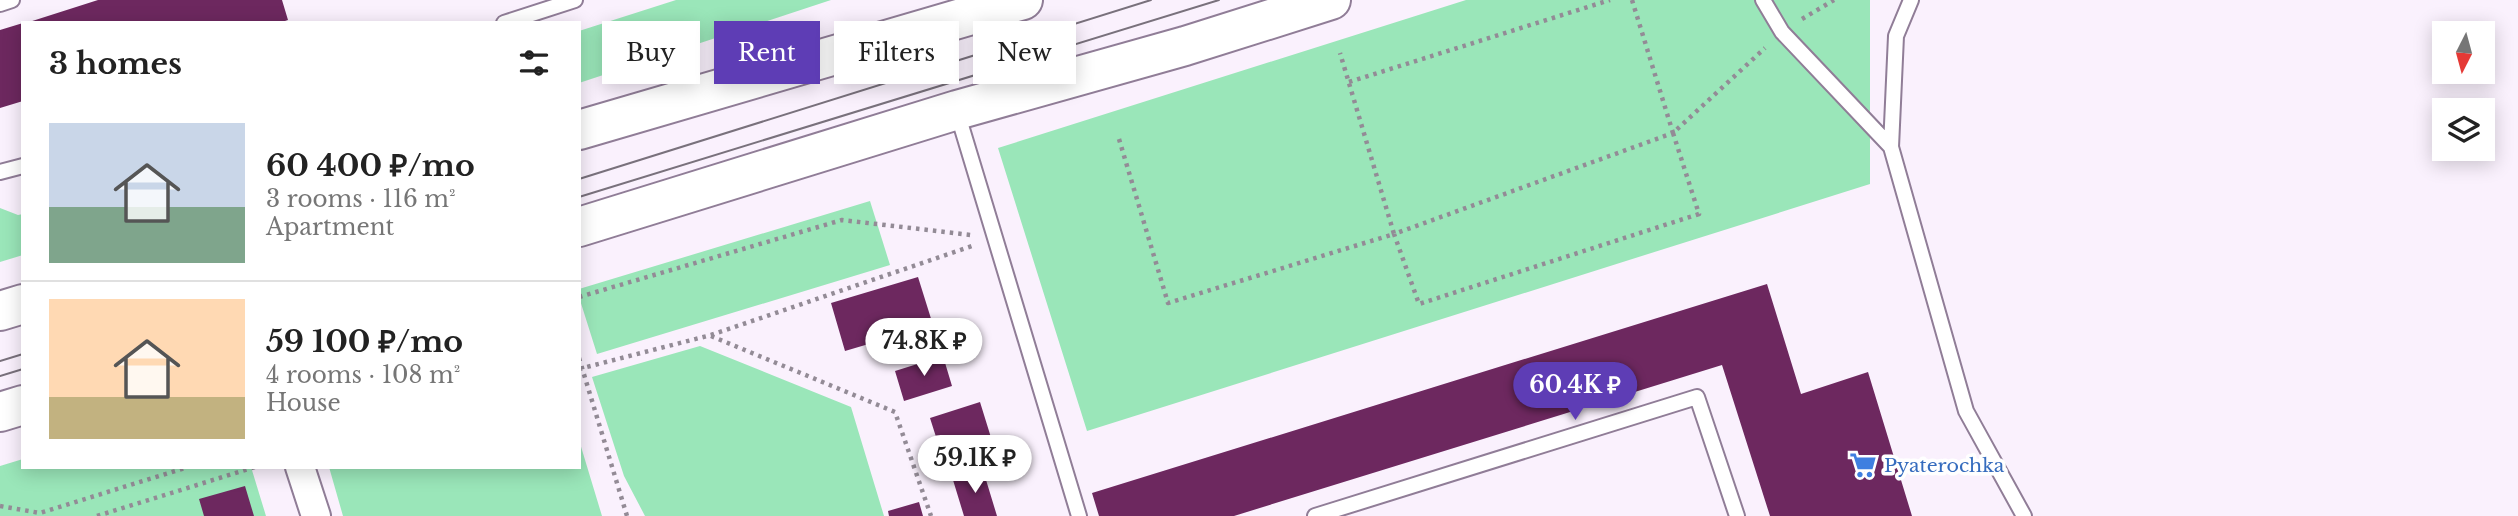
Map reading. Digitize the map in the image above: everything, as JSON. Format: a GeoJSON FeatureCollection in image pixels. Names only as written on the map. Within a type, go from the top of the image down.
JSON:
{"type":"FeatureCollection","features":[{"type":"Feature","properties":{"kind":"highway"},"geometry":{"type":"LineString","coordinates":[[581,129],[1023,0]]}},
{"type":"Feature","properties":{"kind":"highway"},"geometry":{"type":"LineString","coordinates":[[581,227],[957,110],[1185,46],[1331,0]]}},
{"type":"Feature","properties":{"kind":"highway"},"geometry":{"type":"LineString","coordinates":[[0,312],[21,305]]}},
{"type":"Feature","properties":{"kind":"highway"},"geometry":{"type":"LineString","coordinates":[[0,412],[21,406]]}},
{"type":"Feature","properties":{"kind":"street"},"geometry":{"type":"LineString","coordinates":[[301,469],[316,516]]}},
{"type":"Feature","properties":{"kind":"lane"},"geometry":{"type":"LineString","coordinates":[[0,4],[12,0]]}},
{"type":"Feature","properties":{"kind":"lane"},"geometry":{"type":"LineString","coordinates":[[510,21],[575,0]]}},
{"type":"Feature","properties":{"kind":"lane"},"geometry":{"type":"LineString","coordinates":[[1763,0],[1782,32],[1892,147]]}},
{"type":"Feature","properties":{"kind":"lane"},"geometry":{"type":"LineString","coordinates":[[1912,0],[1896,36],[1892,147],[1966,411],[2024,516]]}},
{"type":"Feature","properties":{"kind":"lane"},"geometry":{"type":"LineString","coordinates":[[957,110],[1079,516]]}},
{"type":"Feature","properties":{"kind":"lane"},"geometry":{"type":"LineString","coordinates":[[0,172],[21,167]]}},
{"type":"Feature","properties":{"kind":"lane"},"geometry":{"type":"LineString","coordinates":[[1315,516],[1697,397],[1737,516]]}},
{"type":"Feature","properties":{"kind":"path"},"geometry":{"type":"LineString","coordinates":[[1349,82],[1610,0]]}},
{"type":"Feature","properties":{"kind":"path"},"geometry":{"type":"LineString","coordinates":[[1340,52],[1394,234],[1419,304],[1699,214],[1632,0]]}},
{"type":"Feature","properties":{"kind":"path"},"geometry":{"type":"LineString","coordinates":[[1119,139],[1168,303],[1394,234],[1673,133],[1782,32],[1834,0]]}},
{"type":"Feature","properties":{"kind":"path"},"geometry":{"type":"LineString","coordinates":[[581,296],[842,220],[996,238]]}},
{"type":"Feature","properties":{"kind":"path"},"geometry":{"type":"LineString","coordinates":[[627,516],[581,369],[710,335],[996,238]]}},
{"type":"Feature","properties":{"kind":"path"},"geometry":{"type":"LineString","coordinates":[[710,335],[895,412],[931,516]]}},
{"type":"Feature","properties":{"kind":"path"},"geometry":{"type":"LineString","coordinates":[[0,506],[40,513],[182,469]]}},
{"type":"Feature","properties":{"kind":"path"},"geometry":{"type":"LineString","coordinates":[[97,516],[249,469]]}},
{"type":"Feature","properties":{"kind":"green space"},"geometry":{"type":"Polygon","coordinates":[[[676,0],[831,0],[767,21],[714,21],[714,39],[700,43],[700,21],[610,21],[676,0]]]}},
{"type":"Feature","properties":{"kind":"green space"},"geometry":{"type":"Polygon","coordinates":[[[1466,0],[1870,0],[1870,184],[1087,431],[998,148],[1466,0]]]}},
{"type":"Feature","properties":{"kind":"green space"},"geometry":{"type":"Polygon","coordinates":[[[602,24],[602,75],[581,82],[581,30],[602,24]]]}},
{"type":"Feature","properties":{"kind":"green space"},"geometry":{"type":"Polygon","coordinates":[[[870,201],[890,265],[597,354],[581,303],[581,288],[870,201]]]}},
{"type":"Feature","properties":{"kind":"green space"},"geometry":{"type":"Polygon","coordinates":[[[0,208],[21,214],[21,256],[0,262],[0,208]]]}},
{"type":"Feature","properties":{"kind":"green space"},"geometry":{"type":"Polygon","coordinates":[[[700,346],[851,407],[884,516],[645,516],[624,476],[592,377],[700,346]]]}},
{"type":"Feature","properties":{"kind":"green space"},"geometry":{"type":"Polygon","coordinates":[[[581,447],[602,516],[343,516],[330,469],[581,469],[581,447]]]}},
{"type":"Feature","properties":{"kind":"green space"},"geometry":{"type":"Polygon","coordinates":[[[21,460],[21,469],[252,469],[266,516],[0,516],[0,466],[21,460]]]}},
{"type":"Feature","properties":{"kind":"building"},"geometry":{"type":"Polygon","coordinates":[[[98,0],[282,0],[288,20],[285,21],[32,21],[98,0]]]}},
{"type":"Feature","properties":{"kind":"building"},"geometry":{"type":"Polygon","coordinates":[[[21,24],[21,102],[0,108],[0,30],[21,24]]]}},
{"type":"Feature","properties":{"kind":"building"},"geometry":{"type":"Polygon","coordinates":[[[918,277],[933,325],[845,351],[831,303],[918,277]]]}},
{"type":"Feature","properties":{"kind":"building"},"geometry":{"type":"Polygon","coordinates":[[[1767,284],[1801,394],[1868,372],[1912,516],[1770,516],[1722,365],[1234,516],[1099,516],[1092,493],[1767,284]]]}},
{"type":"Feature","properties":{"kind":"building"},"geometry":{"type":"Polygon","coordinates":[[[943,356],[952,386],[904,401],[895,371],[943,356]]]}},
{"type":"Feature","properties":{"kind":"building"},"geometry":{"type":"Polygon","coordinates":[[[980,402],[993,444],[943,459],[930,418],[980,402]]]}},
{"type":"Feature","properties":{"kind":"building"},"geometry":{"type":"Polygon","coordinates":[[[983,470],[997,516],[964,516],[953,480],[983,470]]]}},
{"type":"Feature","properties":{"kind":"building"},"geometry":{"type":"Polygon","coordinates":[[[245,486],[254,516],[204,516],[199,499],[245,486]]]}},
{"type":"Feature","properties":{"kind":"building"},"geometry":{"type":"Polygon","coordinates":[[[919,502],[923,516],[889,516],[888,511],[919,502]]]}},
{"type":"Feature","properties":{"kind":"tram line"},"geometry":{"type":"LineString","coordinates":[[581,178],[1151,0]]}},
{"type":"Feature","properties":{"kind":"tram line"},"geometry":{"type":"LineString","coordinates":[[581,196],[1219,0]]}},
{"type":"Feature","properties":{"kind":"tram line"},"geometry":{"type":"LineString","coordinates":[[0,361],[21,355]]}},
{"type":"Feature","properties":{"kind":"tram line"},"geometry":{"type":"LineString","coordinates":[[0,376],[21,370]]}},
{"type":"Feature","properties":{"kind":"place","name":"Pyaterochka"},"geometry":{"type":"Point","coordinates":[1863,465]}}]}
